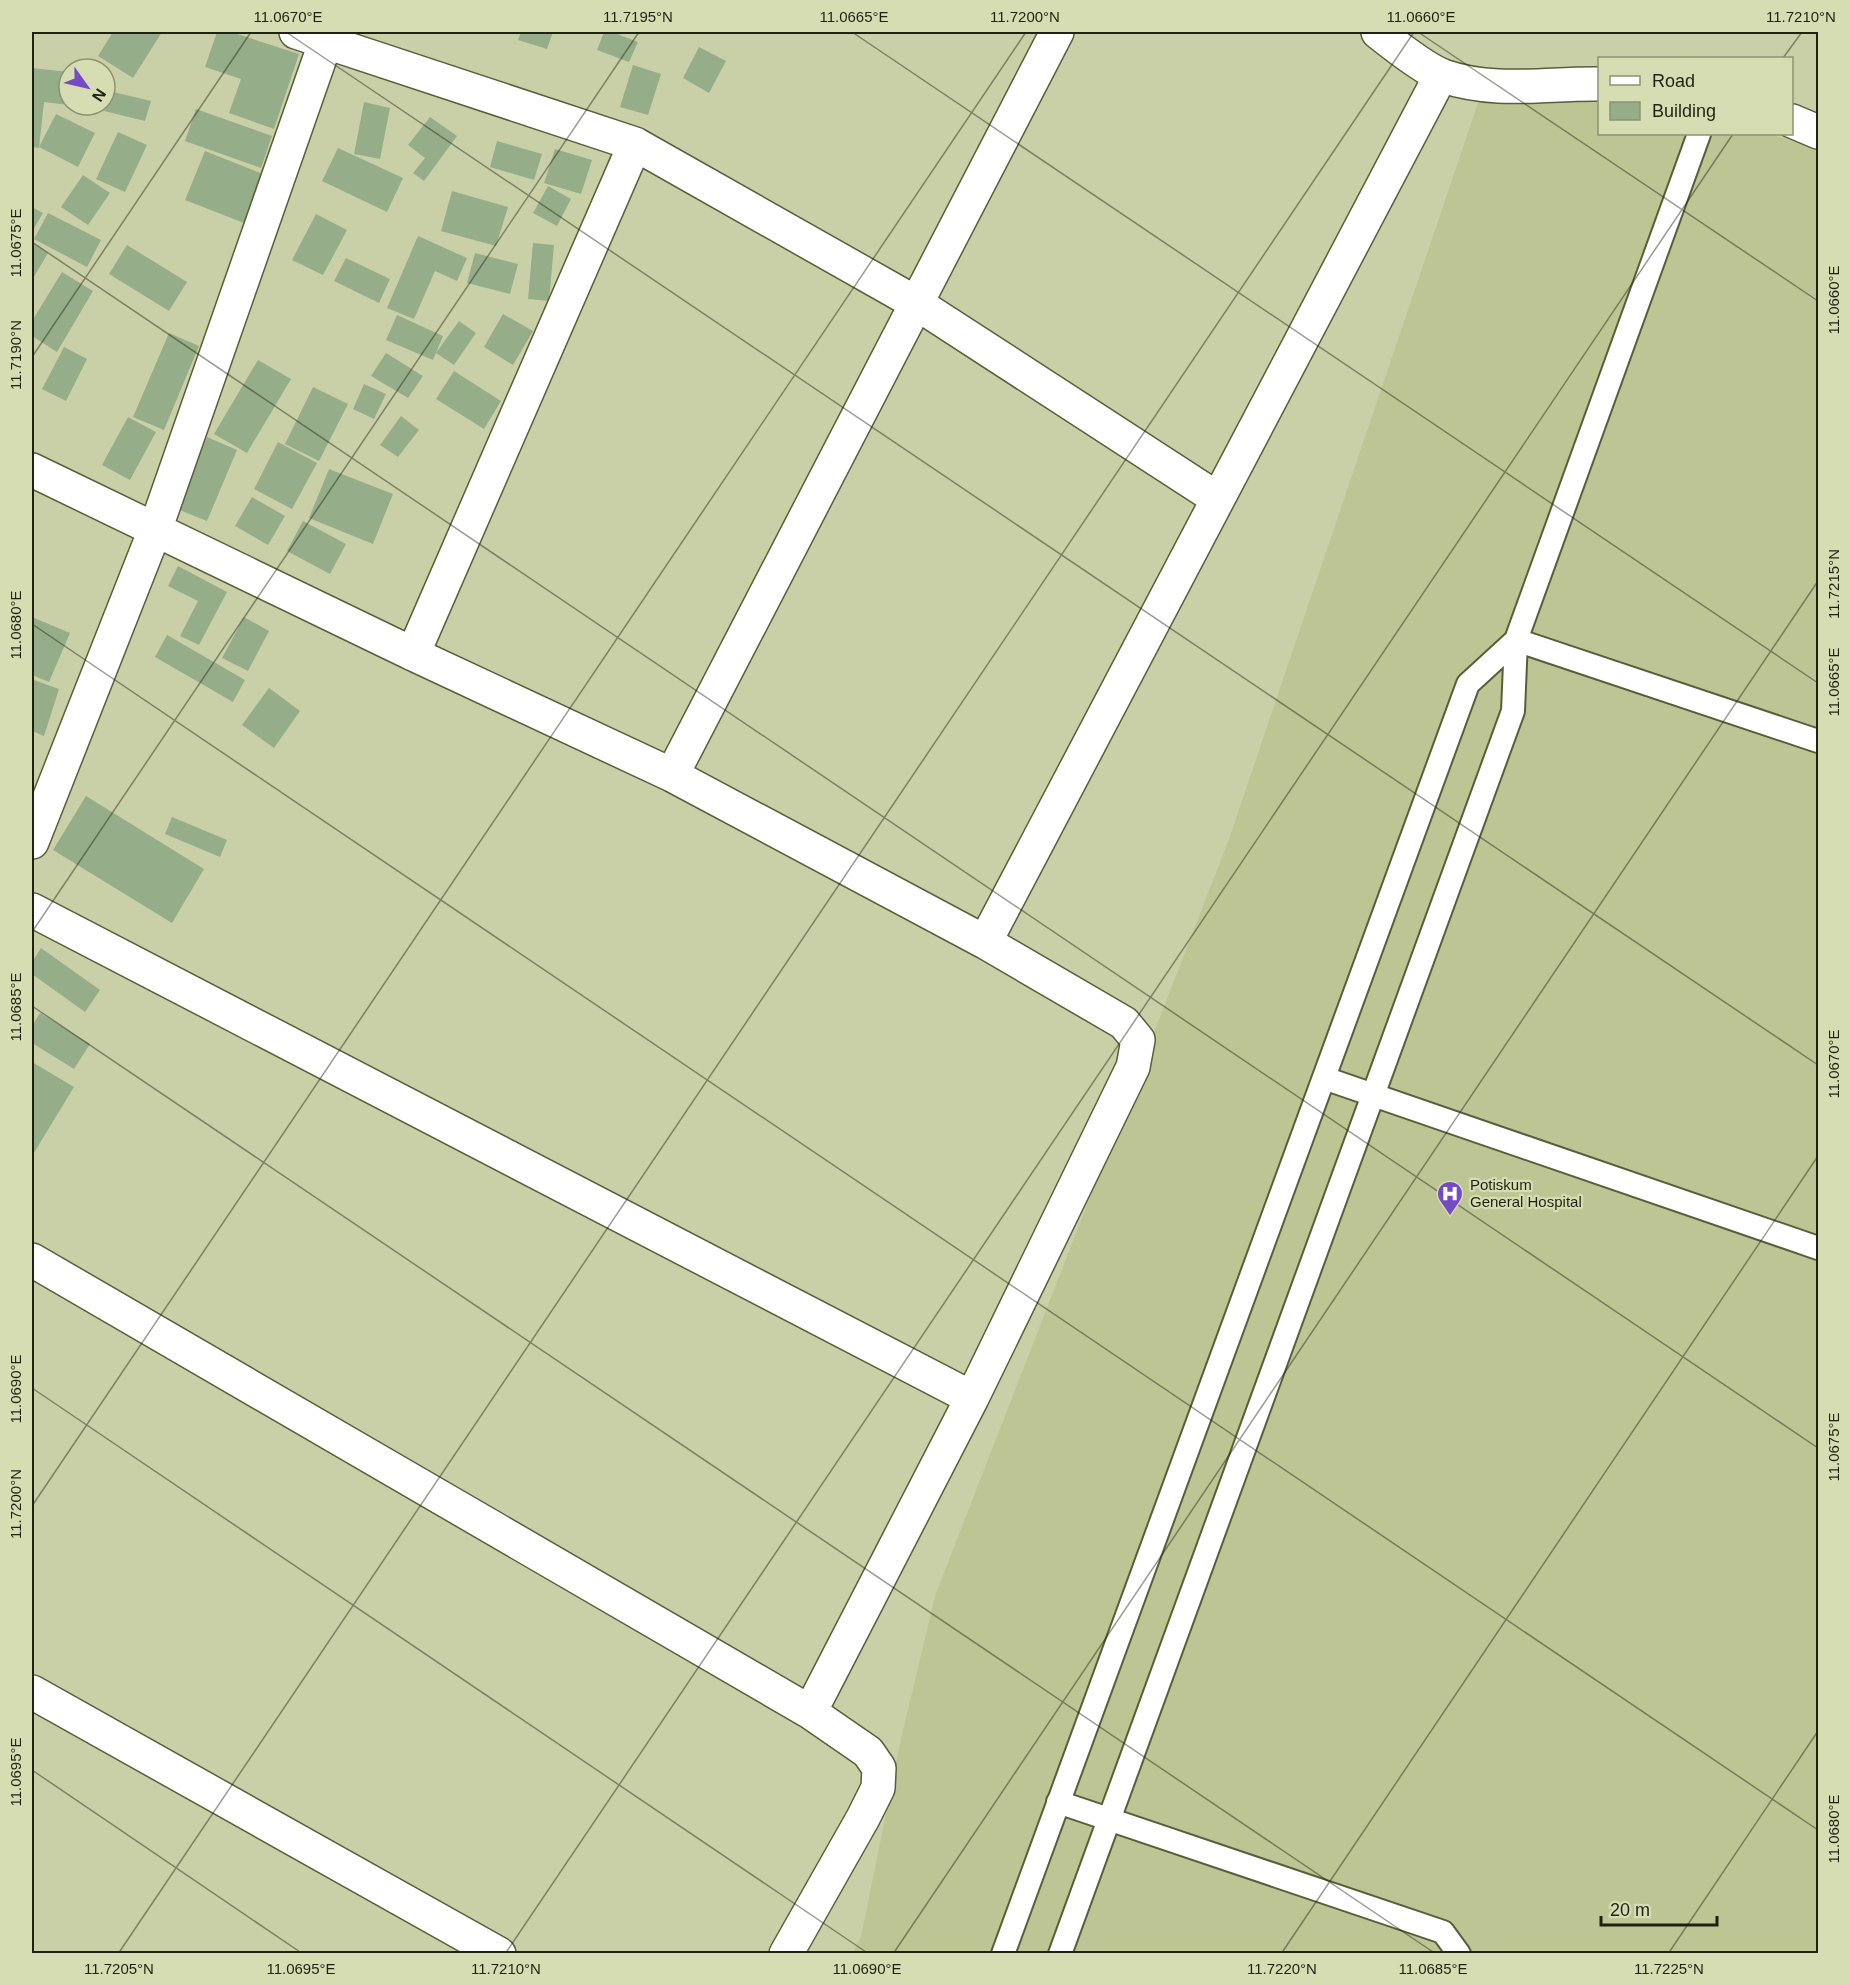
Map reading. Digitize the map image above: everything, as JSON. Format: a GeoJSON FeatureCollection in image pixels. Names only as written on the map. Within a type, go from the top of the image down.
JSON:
{"type":"FeatureCollection","features":[{"type":"Feature","properties":{"kind":"street"},"geometry":{"type":"LineString","coordinates":[[672,775],[1057,32]]}},
{"type":"Feature","properties":{"kind":"street"},"geometry":{"type":"LineString","coordinates":[[1378,32],[1441,75],[1491,87],[1598,84]]}},
{"type":"Feature","properties":{"kind":"street"},"geometry":{"type":"LineString","coordinates":[[32,842],[155,530],[317,35],[635,144],[916,303],[1218,499]]}},
{"type":"Feature","properties":{"kind":"street"},"geometry":{"type":"LineString","coordinates":[[985,942],[1441,75]]}},
{"type":"Feature","properties":{"kind":"street"},"geometry":{"type":"LineString","coordinates":[[1793,122],[1818,132]]}},
{"type":"Feature","properties":{"kind":"street"},"geometry":{"type":"LineString","coordinates":[[413,654],[635,144]]}},
{"type":"Feature","properties":{"kind":"street"},"geometry":{"type":"LineString","coordinates":[[32,470],[413,654],[672,775],[985,942],[1124,1023],[1138,1040],[1133,1067],[972,1398],[810,1712]]}},
{"type":"Feature","properties":{"kind":"street"},"geometry":{"type":"LineString","coordinates":[[32,910],[972,1398]]}},
{"type":"Feature","properties":{"kind":"street"},"geometry":{"type":"LineString","coordinates":[[32,1260],[810,1712],[867,1752],[879,1768],[878,1788],[786,1953]]}},
{"type":"Feature","properties":{"kind":"street"},"geometry":{"type":"LineString","coordinates":[[32,1692],[499,1953]]}},
{"type":"Feature","properties":{"kind":"lane"},"geometry":{"type":"LineString","coordinates":[[1059,1953],[1513,711],[1516,640],[1699,135]]}},
{"type":"Feature","properties":{"kind":"lane"},"geometry":{"type":"LineString","coordinates":[[1516,640],[1818,741]]}},
{"type":"Feature","properties":{"kind":"lane"},"geometry":{"type":"LineString","coordinates":[[1003,1953],[1468,684],[1516,640]]}},
{"type":"Feature","properties":{"kind":"lane"},"geometry":{"type":"LineString","coordinates":[[1324,1078],[1818,1248]]}},
{"type":"Feature","properties":{"kind":"lane"},"geometry":{"type":"LineString","coordinates":[[1058,1802],[1443,1932],[1459,1953]]}},
{"type":"Feature","properties":{"kind":"shaded area","name":"Potiskum General Hospital"},"geometry":{"type":"Polygon","coordinates":[[[1482,91],[1598,94],[1598,135],[1773,135],[1818,149],[1818,1953],[852,1954],[861,1937],[901,1739],[935,1596],[1229,839],[1482,91]]]}},
{"type":"Feature","properties":{"kind":"building"},"geometry":{"type":"Polygon","coordinates":[[[113,32],[162,32],[133,78],[117,68],[117,57],[98,56],[113,32]]]}},
{"type":"Feature","properties":{"kind":"building"},"geometry":{"type":"Polygon","coordinates":[[[217,32],[231,32],[299,54],[274,129],[229,113],[241,79],[205,67],[217,32]]]}},
{"type":"Feature","properties":{"kind":"building"},"geometry":{"type":"Polygon","coordinates":[[[521,32],[553,32],[547,49],[518,40],[521,32]]]}},
{"type":"Feature","properties":{"kind":"building"},"geometry":{"type":"Polygon","coordinates":[[[604,32],[612,32],[638,42],[629,62],[597,50],[604,32]]]}},
{"type":"Feature","properties":{"kind":"building"},"geometry":{"type":"Polygon","coordinates":[[[699,47],[726,61],[709,93],[683,78],[699,47]]]}},
{"type":"Feature","properties":{"kind":"building"},"geometry":{"type":"Polygon","coordinates":[[[633,65],[661,74],[648,115],[620,107],[633,65]]]}},
{"type":"Feature","properties":{"kind":"building"},"geometry":{"type":"Polygon","coordinates":[[[32,68],[57,71],[57,104],[44,102],[39,148],[32,147],[32,68]]]}},
{"type":"Feature","properties":{"kind":"building"},"geometry":{"type":"Polygon","coordinates":[[[117,93],[151,101],[145,121],[117,114],[117,93]]]}},
{"type":"Feature","properties":{"kind":"building"},"geometry":{"type":"Polygon","coordinates":[[[364,102],[390,108],[380,159],[354,154],[364,102]]]}},
{"type":"Feature","properties":{"kind":"building"},"geometry":{"type":"Polygon","coordinates":[[[196,109],[272,136],[261,168],[185,141],[196,109]]]}},
{"type":"Feature","properties":{"kind":"building"},"geometry":{"type":"Polygon","coordinates":[[[56,114],[57,117],[62,117],[95,133],[78,167],[39,147],[56,114]]]}},
{"type":"Feature","properties":{"kind":"building"},"geometry":{"type":"Polygon","coordinates":[[[430,117],[457,136],[424,181],[413,173],[425,158],[408,145],[430,117]]]}},
{"type":"Feature","properties":{"kind":"building"},"geometry":{"type":"Polygon","coordinates":[[[118,132],[147,145],[125,192],[96,179],[118,132]]]}},
{"type":"Feature","properties":{"kind":"building"},"geometry":{"type":"Polygon","coordinates":[[[497,141],[542,154],[534,180],[490,167],[497,141]]]}},
{"type":"Feature","properties":{"kind":"building"},"geometry":{"type":"Polygon","coordinates":[[[338,148],[403,178],[387,212],[322,181],[338,148]]]}},
{"type":"Feature","properties":{"kind":"building"},"geometry":{"type":"Polygon","coordinates":[[[555,149],[592,160],[581,194],[544,183],[555,149]]]}},
{"type":"Feature","properties":{"kind":"building"},"geometry":{"type":"Polygon","coordinates":[[[205,151],[263,174],[244,223],[185,200],[205,151]]]}},
{"type":"Feature","properties":{"kind":"building"},"geometry":{"type":"Polygon","coordinates":[[[83,175],[110,193],[88,225],[61,207],[83,175]]]}},
{"type":"Feature","properties":{"kind":"building"},"geometry":{"type":"Polygon","coordinates":[[[548,186],[571,199],[557,226],[533,213],[548,186]]]}},
{"type":"Feature","properties":{"kind":"building"},"geometry":{"type":"Polygon","coordinates":[[[452,191],[508,207],[496,246],[441,231],[452,191]]]}},
{"type":"Feature","properties":{"kind":"building"},"geometry":{"type":"Polygon","coordinates":[[[32,207],[43,213],[32,232],[32,207]]]}},
{"type":"Feature","properties":{"kind":"building"},"geometry":{"type":"Polygon","coordinates":[[[48,213],[101,240],[87,267],[34,239],[48,213]]]}},
{"type":"Feature","properties":{"kind":"building"},"geometry":{"type":"Polygon","coordinates":[[[316,214],[347,230],[323,275],[292,260],[316,214]]]}},
{"type":"Feature","properties":{"kind":"building"},"geometry":{"type":"Polygon","coordinates":[[[418,236],[467,258],[457,281],[435,271],[414,319],[387,308],[418,236]]]}},
{"type":"Feature","properties":{"kind":"building"},"geometry":{"type":"Polygon","coordinates":[[[32,242],[48,253],[32,280],[32,242]]]}},
{"type":"Feature","properties":{"kind":"building"},"geometry":{"type":"Polygon","coordinates":[[[533,243],[554,245],[549,301],[528,299],[533,243]]]}},
{"type":"Feature","properties":{"kind":"building"},"geometry":{"type":"Polygon","coordinates":[[[127,245],[187,282],[169,311],[109,274],[127,245]]]}},
{"type":"Feature","properties":{"kind":"building"},"geometry":{"type":"Polygon","coordinates":[[[475,253],[518,264],[510,294],[467,283],[475,253]]]}},
{"type":"Feature","properties":{"kind":"building"},"geometry":{"type":"Polygon","coordinates":[[[346,258],[390,279],[379,303],[334,281],[346,258]]]}},
{"type":"Feature","properties":{"kind":"building"},"geometry":{"type":"Polygon","coordinates":[[[62,272],[93,291],[57,352],[32,336],[32,321],[62,272]]]}},
{"type":"Feature","properties":{"kind":"building"},"geometry":{"type":"Polygon","coordinates":[[[503,314],[533,331],[513,365],[484,347],[503,314]]]}},
{"type":"Feature","properties":{"kind":"building"},"geometry":{"type":"Polygon","coordinates":[[[397,315],[443,336],[433,360],[386,340],[397,315]]]}},
{"type":"Feature","properties":{"kind":"building"},"geometry":{"type":"Polygon","coordinates":[[[459,321],[476,333],[454,365],[436,353],[459,321]]]}},
{"type":"Feature","properties":{"kind":"building"},"geometry":{"type":"Polygon","coordinates":[[[169,333],[199,346],[164,430],[133,417],[169,333]]]}},
{"type":"Feature","properties":{"kind":"building"},"geometry":{"type":"Polygon","coordinates":[[[64,347],[87,359],[66,401],[42,389],[64,347]]]}},
{"type":"Feature","properties":{"kind":"building"},"geometry":{"type":"Polygon","coordinates":[[[386,353],[423,376],[408,398],[371,376],[386,353]]]}},
{"type":"Feature","properties":{"kind":"building"},"geometry":{"type":"Polygon","coordinates":[[[258,360],[291,379],[247,453],[214,434],[258,360]]]}},
{"type":"Feature","properties":{"kind":"building"},"geometry":{"type":"Polygon","coordinates":[[[454,371],[501,401],[484,429],[436,399],[454,371]]]}},
{"type":"Feature","properties":{"kind":"building"},"geometry":{"type":"Polygon","coordinates":[[[364,384],[386,394],[374,419],[353,409],[364,384]]]}},
{"type":"Feature","properties":{"kind":"building"},"geometry":{"type":"Polygon","coordinates":[[[313,387],[348,404],[319,461],[285,444],[313,387]]]}},
{"type":"Feature","properties":{"kind":"building"},"geometry":{"type":"Polygon","coordinates":[[[401,416],[419,430],[398,457],[380,445],[401,416]]]}},
{"type":"Feature","properties":{"kind":"building"},"geometry":{"type":"Polygon","coordinates":[[[128,417],[156,432],[130,480],[102,465],[128,417]]]}},
{"type":"Feature","properties":{"kind":"building"},"geometry":{"type":"Polygon","coordinates":[[[207,437],[237,450],[207,521],[177,509],[207,437]]]}},
{"type":"Feature","properties":{"kind":"building"},"geometry":{"type":"Polygon","coordinates":[[[278,442],[317,463],[292,509],[254,489],[278,442]]]}},
{"type":"Feature","properties":{"kind":"building"},"geometry":{"type":"Polygon","coordinates":[[[329,469],[393,494],[373,544],[309,518],[329,469]]]}},
{"type":"Feature","properties":{"kind":"building"},"geometry":{"type":"Polygon","coordinates":[[[252,497],[285,516],[268,545],[235,526],[252,497]]]}},
{"type":"Feature","properties":{"kind":"building"},"geometry":{"type":"Polygon","coordinates":[[[303,521],[346,544],[330,574],[287,551],[303,521]]]}},
{"type":"Feature","properties":{"kind":"building"},"geometry":{"type":"Polygon","coordinates":[[[178,566],[227,592],[199,645],[180,636],[198,601],[168,586],[178,566]]]}},
{"type":"Feature","properties":{"kind":"building"},"geometry":{"type":"Polygon","coordinates":[[[32,617],[70,633],[49,682],[32,675],[32,617]]]}},
{"type":"Feature","properties":{"kind":"building"},"geometry":{"type":"Polygon","coordinates":[[[244,617],[269,631],[248,671],[222,658],[244,617]]]}},
{"type":"Feature","properties":{"kind":"building"},"geometry":{"type":"Polygon","coordinates":[[[167,635],[245,680],[233,702],[155,657],[167,635]]]}},
{"type":"Feature","properties":{"kind":"building"},"geometry":{"type":"Polygon","coordinates":[[[34,680],[59,689],[44,736],[32,731],[34,680]]]}},
{"type":"Feature","properties":{"kind":"building"},"geometry":{"type":"Polygon","coordinates":[[[269,688],[300,711],[274,748],[242,725],[269,688]]]}},
{"type":"Feature","properties":{"kind":"building"},"geometry":{"type":"Polygon","coordinates":[[[86,796],[204,869],[172,923],[53,850],[86,796]]]}},
{"type":"Feature","properties":{"kind":"building"},"geometry":{"type":"Polygon","coordinates":[[[172,817],[227,840],[220,857],[165,834],[172,817]]]}},
{"type":"Feature","properties":{"kind":"building"},"geometry":{"type":"Polygon","coordinates":[[[41,948],[100,990],[85,1012],[32,974],[32,962],[41,948]]]}},
{"type":"Feature","properties":{"kind":"building"},"geometry":{"type":"Polygon","coordinates":[[[40,1013],[90,1044],[74,1069],[32,1043],[32,1026],[40,1013]]]}},
{"type":"Feature","properties":{"kind":"building"},"geometry":{"type":"Polygon","coordinates":[[[32,1062],[74,1087],[32,1156],[32,1062]]]}},
{"type":"Feature","properties":{"kind":"place","name":"Potiskum General Hospital"},"geometry":{"type":"Point","coordinates":[1450,1217]}}]}
